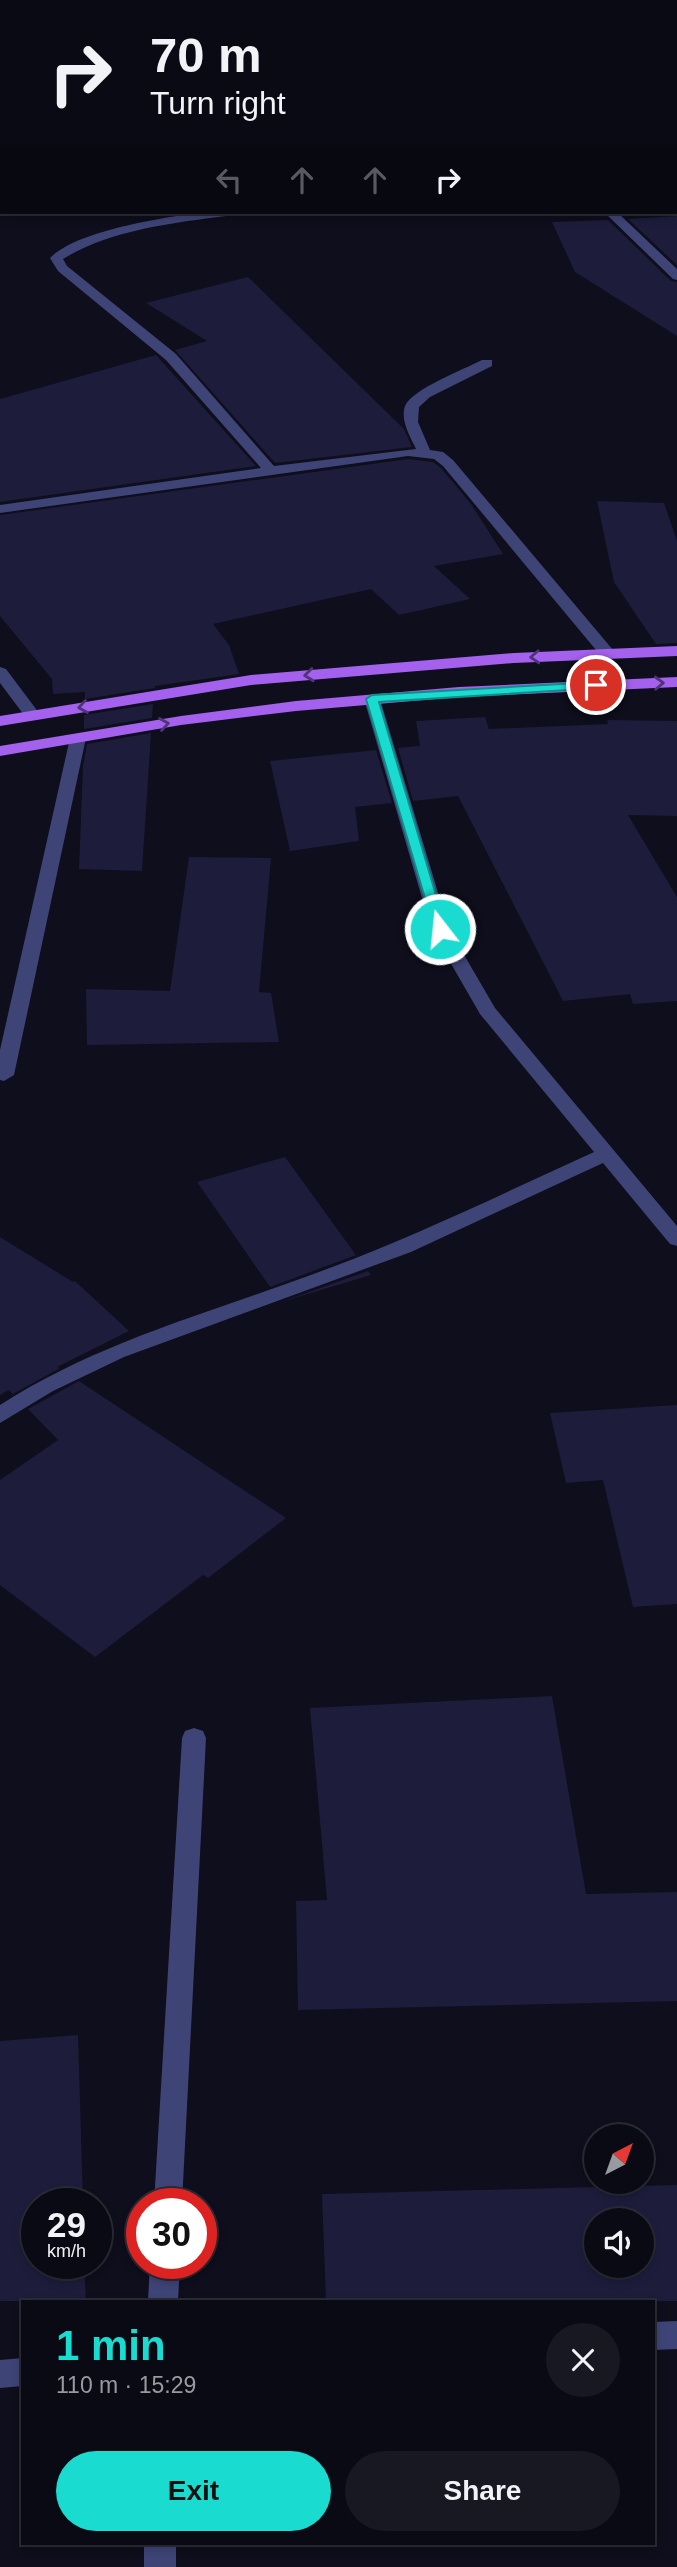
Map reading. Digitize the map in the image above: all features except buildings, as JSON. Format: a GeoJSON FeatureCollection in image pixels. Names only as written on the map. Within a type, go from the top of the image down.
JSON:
{"type":"FeatureCollection","features":[{"type":"Feature","properties":{"kind":"main road"},"geometry":{"type":"LineString","coordinates":[[0,721],[251,680],[382,667],[677,651]]}},
{"type":"Feature","properties":{"kind":"main road"},"geometry":{"type":"LineString","coordinates":[[0,751],[241,712],[517,689],[677,682]]}},
{"type":"Feature","properties":{"kind":"street"},"geometry":{"type":"LineString","coordinates":[[210,214],[80,242],[56,258],[62,268],[171,357],[270,470]]}},
{"type":"Feature","properties":{"kind":"street"},"geometry":{"type":"LineString","coordinates":[[612,214],[677,276]]}},
{"type":"Feature","properties":{"kind":"street"},"geometry":{"type":"LineString","coordinates":[[424,452],[411,422],[412,406],[425,394],[487,363]]}},
{"type":"Feature","properties":{"kind":"street"},"geometry":{"type":"LineString","coordinates":[[0,509],[408,452],[438,455],[448,463],[607,653]]}},
{"type":"Feature","properties":{"kind":"street"},"geometry":{"type":"LineString","coordinates":[[0,672],[33,716]]}},
{"type":"Feature","properties":{"kind":"street"},"geometry":{"type":"LineString","coordinates":[[372,699],[440,929],[487,1010],[677,1239]]}},
{"type":"Feature","properties":{"kind":"street"},"geometry":{"type":"LineString","coordinates":[[4,1075],[78,738]]}},
{"type":"Feature","properties":{"kind":"street"},"geometry":{"type":"LineString","coordinates":[[0,1415],[45,1385],[116,1352],[404,1247],[606,1154]]}},
{"type":"Feature","properties":{"kind":"street"},"geometry":{"type":"LineString","coordinates":[[169,2188],[194,1738]]}},
{"type":"Feature","properties":{"kind":"street"},"geometry":{"type":"LineString","coordinates":[[163,2300],[164,2279]]}},
{"type":"Feature","properties":{"kind":"street"},"geometry":{"type":"LineString","coordinates":[[655,2336],[677,2335]]}},
{"type":"Feature","properties":{"kind":"street"},"geometry":{"type":"LineString","coordinates":[[0,2374],[21,2372]]}},
{"type":"Feature","properties":{"kind":"street"},"geometry":{"type":"LineString","coordinates":[[160,2545],[160,2567]]}},
{"type":"Feature","properties":{"kind":"route"},"geometry":{"type":"LineString","coordinates":[[440,929],[372,699],[596,685]]}}]}
